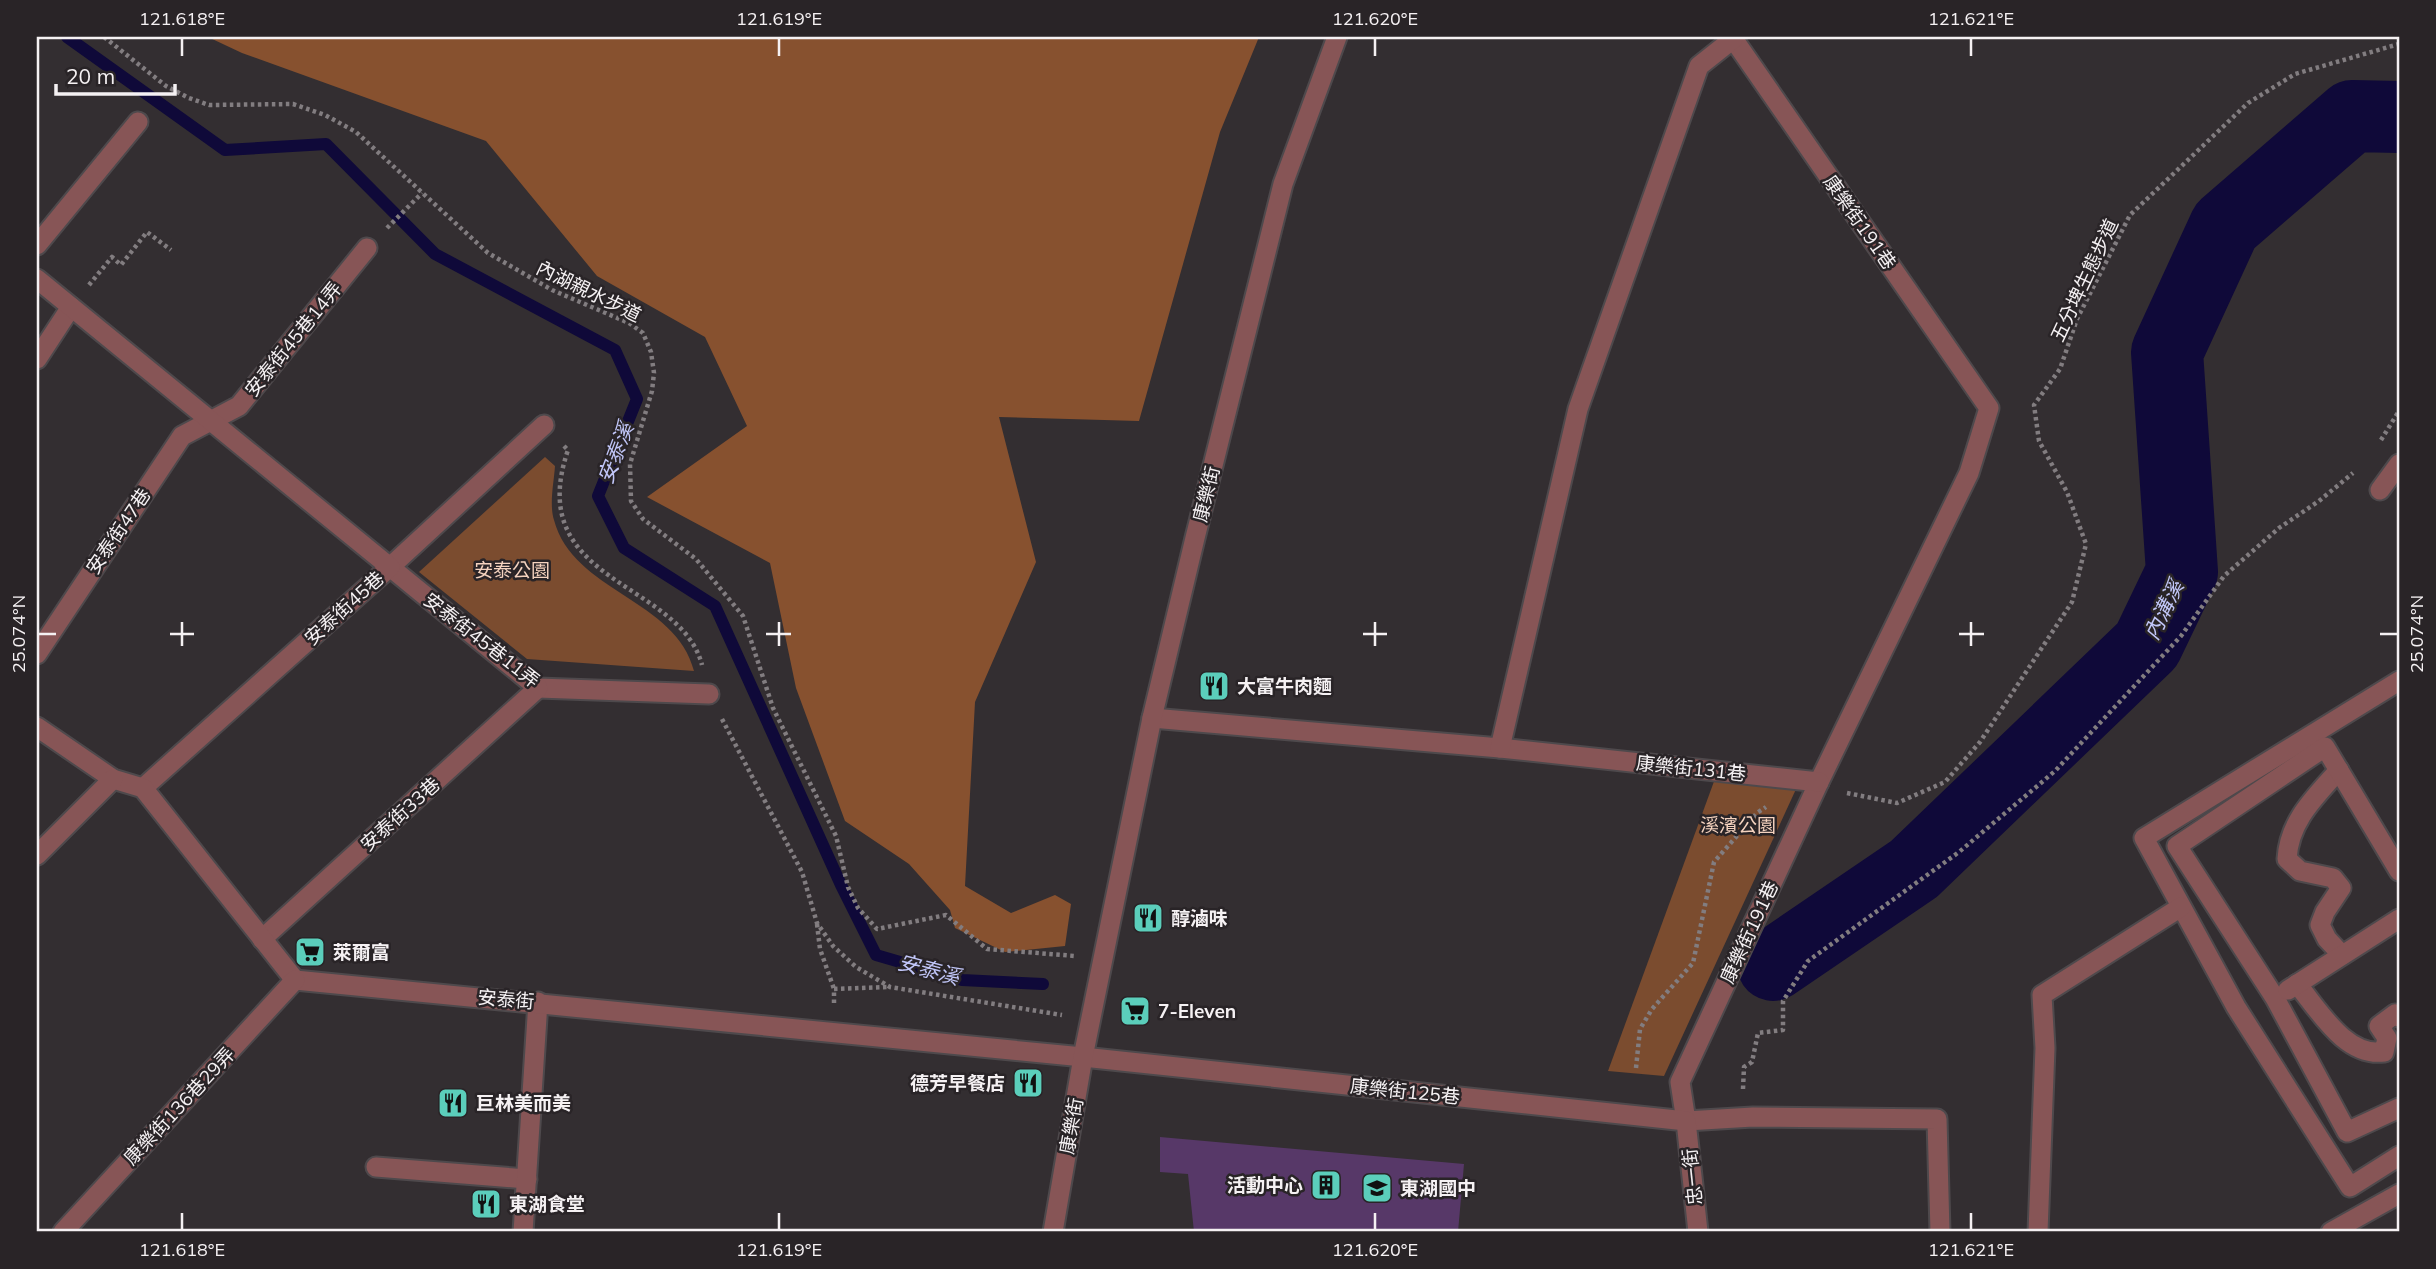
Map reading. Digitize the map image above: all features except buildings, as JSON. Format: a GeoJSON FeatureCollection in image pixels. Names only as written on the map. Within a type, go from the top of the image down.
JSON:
{"type":"FeatureCollection","features":[{"type":"Feature","properties":{"kind":"street","name":"康樂街"},"geometry":{"type":"LineString","coordinates":[[1053,1232],[1083,1057],[1153,718],[1283,184],[1337,37]]}},
{"type":"Feature","properties":{"kind":"street","name":"康樂街191巷"},"geometry":{"type":"LineString","coordinates":[[1686,1121],[1680,1082],[1819,782],[1969,474],[1989,408],[1732,38]]}},
{"type":"Feature","properties":{"kind":"street"},"geometry":{"type":"LineString","coordinates":[[1500,748],[1578,409],[1699,66],[1732,38]]}},
{"type":"Feature","properties":{"kind":"street"},"geometry":{"type":"LineString","coordinates":[[37,245],[138,122]]}},
{"type":"Feature","properties":{"kind":"street","name":"安泰街45巷14弄"},"geometry":{"type":"LineString","coordinates":[[211,421],[239,406],[367,248]]}},
{"type":"Feature","properties":{"kind":"street"},"geometry":{"type":"LineString","coordinates":[[37,279],[390,567]]}},
{"type":"Feature","properties":{"kind":"street"},"geometry":{"type":"LineString","coordinates":[[37,359],[71,307]]}},
{"type":"Feature","properties":{"kind":"street","name":"安泰街47巷"},"geometry":{"type":"LineString","coordinates":[[37,654],[182,436],[211,421]]}},
{"type":"Feature","properties":{"kind":"street","name":"安泰街45巷"},"geometry":{"type":"LineString","coordinates":[[143,788],[544,425]]}},
{"type":"Feature","properties":{"kind":"street"},"geometry":{"type":"LineString","coordinates":[[2380,490],[2399,464]]}},
{"type":"Feature","properties":{"kind":"street","name":"安泰街45巷11弄"},"geometry":{"type":"LineString","coordinates":[[390,567],[538,688],[709,694]]}},
{"type":"Feature","properties":{"kind":"street"},"geometry":{"type":"LineString","coordinates":[[2398,685],[2177,846],[2275,998],[2347,1132],[2399,1108]]}},
{"type":"Feature","properties":{"kind":"street","name":"安泰街33巷"},"geometry":{"type":"LineString","coordinates":[[262,939],[538,688]]}},
{"type":"Feature","properties":{"kind":"street","name":"康樂街131巷"},"geometry":{"type":"LineString","coordinates":[[1153,718],[1500,748],[1819,782]]}},
{"type":"Feature","properties":{"kind":"street"},"geometry":{"type":"LineString","coordinates":[[37,727],[113,779],[143,788],[295,980]]}},
{"type":"Feature","properties":{"kind":"street"},"geometry":{"type":"LineString","coordinates":[[2319,740],[2399,872]]}},
{"type":"Feature","properties":{"kind":"street"},"geometry":{"type":"LineString","coordinates":[[2319,740],[2144,838],[2236,1007],[2350,1187],[2399,1156]]}},
{"type":"Feature","properties":{"kind":"street"},"geometry":{"type":"LineString","coordinates":[[2339,770],[2303,811],[2288,839],[2287,859],[2300,871],[2333,878],[2341,888],[2320,925],[2342,955]]}},
{"type":"Feature","properties":{"kind":"street"},"geometry":{"type":"LineString","coordinates":[[37,855],[113,779]]}},
{"type":"Feature","properties":{"kind":"street"},"geometry":{"type":"LineString","coordinates":[[2038,1232],[2045,1048],[2042,995],[2181,907]]}},
{"type":"Feature","properties":{"kind":"street"},"geometry":{"type":"LineString","coordinates":[[2275,998],[2399,919]]}},
{"type":"Feature","properties":{"kind":"street","name":"安泰街"},"geometry":{"type":"LineString","coordinates":[[295,980],[1083,1057]]}},
{"type":"Feature","properties":{"kind":"street","name":"康樂街136巷29弄"},"geometry":{"type":"LineString","coordinates":[[63,1232],[295,980]]}},
{"type":"Feature","properties":{"kind":"street"},"geometry":{"type":"LineString","coordinates":[[2297,984],[2347,1042],[2369,1054],[2384,1052],[2386,1038],[2379,1026],[2396,1014],[2399,1017]]}},
{"type":"Feature","properties":{"kind":"street"},"geometry":{"type":"LineString","coordinates":[[523,1232],[538,1002]]}},
{"type":"Feature","properties":{"kind":"street","name":"康樂街125巷"},"geometry":{"type":"LineString","coordinates":[[1083,1057],[1686,1121],[1741,1118],[1937,1119],[1940,1232]]}},
{"type":"Feature","properties":{"kind":"street","name":"忠一街"},"geometry":{"type":"LineString","coordinates":[[1686,1121],[1698,1232]]}},
{"type":"Feature","properties":{"kind":"street"},"geometry":{"type":"LineString","coordinates":[[376,1167],[527,1180]]}},
{"type":"Feature","properties":{"kind":"street"},"geometry":{"type":"LineString","coordinates":[[2330,1232],[2399,1194]]}},
{"type":"Feature","properties":{"kind":"path","name":"內湖親水步道"},"geometry":{"type":"LineString","coordinates":[[104,37],[166,86],[209,105],[293,104],[325,115],[356,132],[488,253],[552,290],[629,323],[643,333],[651,352],[654,373],[630,464],[631,501],[643,519],[696,559],[743,616],[773,708],[836,836],[848,887],[858,908],[877,929],[946,915],[987,949],[1104,959]]}},
{"type":"Feature","properties":{"kind":"path","name":"五分埤生態步道"},"geometry":{"type":"LineString","coordinates":[[1819,782],[1847,793],[1897,803],[1945,782],[1980,742],[2072,603],[2086,544],[2067,492],[2039,441],[2034,405],[2060,369],[2077,319],[2130,215],[2248,103],[2295,74],[2399,44]]}},
{"type":"Feature","properties":{"kind":"path"},"geometry":{"type":"LineString","coordinates":[[367,248],[422,192]]}},
{"type":"Feature","properties":{"kind":"path"},"geometry":{"type":"LineString","coordinates":[[71,307],[112,257],[121,265],[148,232],[171,250]]}},
{"type":"Feature","properties":{"kind":"path"},"geometry":{"type":"LineString","coordinates":[[2377,445],[2399,411]]}},
{"type":"Feature","properties":{"kind":"path"},"geometry":{"type":"LineString","coordinates":[[544,425],[568,450],[561,489],[562,513],[568,530],[595,566],[671,620],[685,635],[700,658],[709,694],[802,872],[817,923],[820,949],[834,989],[833,1032]]}},
{"type":"Feature","properties":{"kind":"path"},"geometry":{"type":"LineString","coordinates":[[1741,1118],[1744,1067],[1752,1062],[1758,1033],[1783,1030],[1783,1001],[1808,961],[1959,852],[2055,771],[2181,636],[2224,576],[2279,528],[2319,501],[2363,465]]}},
{"type":"Feature","properties":{"kind":"path"},"geometry":{"type":"LineString","coordinates":[[1636,1068],[1640,1030],[1652,1009],[1693,963],[1714,862],[1757,813],[1768,805]]}},
{"type":"Feature","properties":{"kind":"path"},"geometry":{"type":"LineString","coordinates":[[817,923],[833,946],[856,967],[890,987]]}},
{"type":"Feature","properties":{"kind":"path"},"geometry":{"type":"LineString","coordinates":[[834,989],[890,987],[1091,1020]]}},
{"type":"Feature","properties":{"kind":"green space","name":"安泰公園"},"geometry":{"type":"Polygon","coordinates":[[[545,457],[555,466],[553,514],[565,544],[581,564],[667,627],[684,647],[694,671],[527,659],[419,572],[545,457]]]}},
{"type":"Feature","properties":{"kind":"green space","name":"溪濱公園"},"geometry":{"type":"Polygon","coordinates":[[[1716,776],[1797,787],[1664,1076],[1608,1071],[1716,776]]]}},
{"type":"Feature","properties":{"kind":"shaded area"},"geometry":{"type":"Polygon","coordinates":[[[208,37],[1259,37],[1220,132],[1139,421],[999,417],[1036,562],[975,702],[965,886],[1011,913],[1055,895],[1071,904],[1065,946],[1005,952],[955,928],[950,910],[909,864],[845,821],[796,688],[770,563],[647,497],[747,426],[705,337],[597,276],[486,141],[242,53],[208,37]]]}},
{"type":"Feature","properties":{"kind":"waterway","name":"安泰溪"},"geometry":{"type":"LineString","coordinates":[[67,37],[225,150],[326,144],[435,254],[615,350],[637,399],[598,496],[624,548],[715,606],[841,885],[876,955],[962,980],[1043,984]]}},
{"type":"Feature","properties":{"kind":"waterway","name":"內溝溪"},"geometry":{"type":"LineString","coordinates":[[1773,965],[1914,869],[2147,645],[2182,572],[2167,352],[2225,226],[2352,116],[2399,117]]}},
{"type":"Feature","properties":{"kind":"place","name":"大富牛肉麵"},"geometry":{"type":"Point","coordinates":[1214,686]}},
{"type":"Feature","properties":{"kind":"place","name":"醇滷味"},"geometry":{"type":"Point","coordinates":[1148,918]}},
{"type":"Feature","properties":{"kind":"place","name":"萊爾富"},"geometry":{"type":"Point","coordinates":[310,952]}},
{"type":"Feature","properties":{"kind":"place","name":"7-Eleven"},"geometry":{"type":"Point","coordinates":[1135,1011]}},
{"type":"Feature","properties":{"kind":"place","name":"德芳早餐店"},"geometry":{"type":"Point","coordinates":[1028,1083]}},
{"type":"Feature","properties":{"kind":"place","name":"巨林美而美"},"geometry":{"type":"Point","coordinates":[453,1103]}},
{"type":"Feature","properties":{"kind":"place","name":"活動中心"},"geometry":{"type":"Point","coordinates":[1326,1185]}},
{"type":"Feature","properties":{"kind":"place","name":"東湖國中"},"geometry":{"type":"Point","coordinates":[1377,1188]}},
{"type":"Feature","properties":{"kind":"place","name":"東湖食堂"},"geometry":{"type":"Point","coordinates":[486,1204]}}]}
